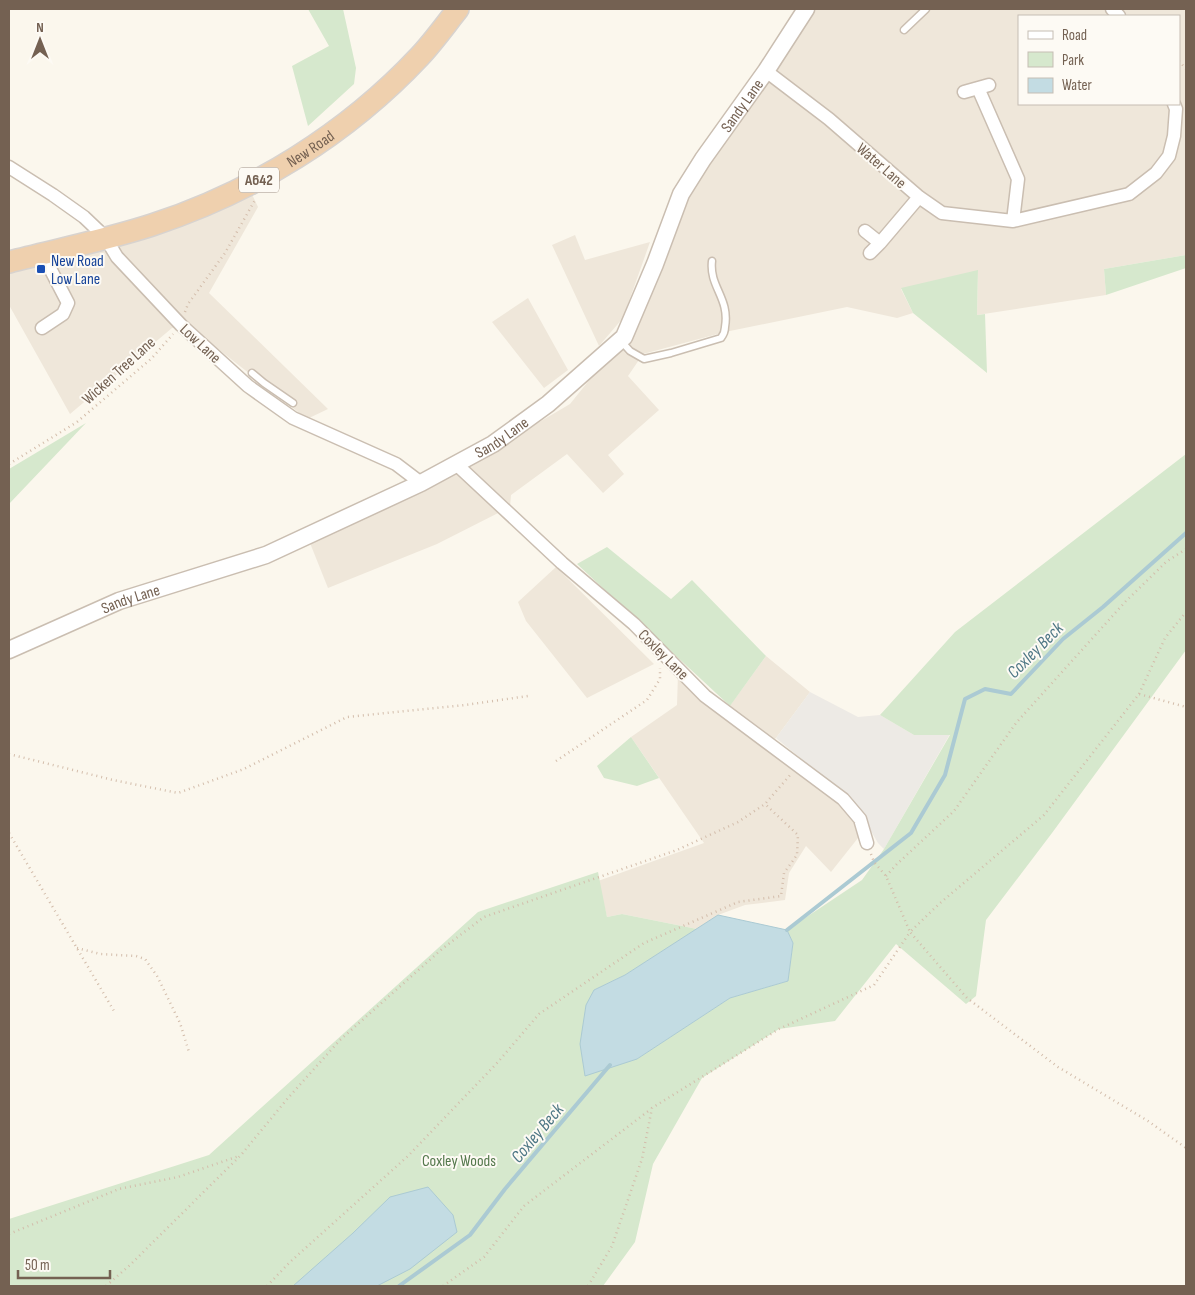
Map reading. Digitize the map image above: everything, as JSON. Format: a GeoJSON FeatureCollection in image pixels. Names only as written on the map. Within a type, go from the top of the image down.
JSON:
{"type":"FeatureCollection","features":[{"type":"Feature","properties":{"kind":"highway","name":"New Road"},"geometry":{"type":"LineString","coordinates":[[9,262],[151,226],[248,186],[312,148],[343,125],[420,56],[458,9]]}},
{"type":"Feature","properties":{"kind":"street","name":"Sandy Lane"},"geometry":{"type":"LineString","coordinates":[[9,650],[119,600],[266,555],[421,483],[493,444],[548,404],[624,337],[655,264],[681,194],[703,159],[766,71],[806,9]]}},
{"type":"Feature","properties":{"kind":"street","name":"Water Lane"},"geometry":{"type":"LineString","coordinates":[[766,71],[829,119],[918,197],[942,213],[1013,221],[1130,194],[1156,173],[1168,156],[1174,136],[1176,109],[1174,105]]}},
{"type":"Feature","properties":{"kind":"street"},"geometry":{"type":"LineString","coordinates":[[964,92],[983,86],[1018,179],[1013,221]]}},
{"type":"Feature","properties":{"kind":"street","name":"Low Lane"},"geometry":{"type":"LineString","coordinates":[[9,167],[53,194],[84,217],[105,237],[117,257],[181,324],[248,386],[261,388],[293,418],[396,464],[421,483]]}},
{"type":"Feature","properties":{"kind":"street"},"geometry":{"type":"LineString","coordinates":[[870,253],[918,197]]}},
{"type":"Feature","properties":{"kind":"street"},"geometry":{"type":"LineString","coordinates":[[864,231],[880,243]]}},
{"type":"Feature","properties":{"kind":"street"},"geometry":{"type":"LineString","coordinates":[[42,254],[68,303],[63,314],[42,328]]}},
{"type":"Feature","properties":{"kind":"street","name":"Coxley Lane"},"geometry":{"type":"LineString","coordinates":[[455,463],[562,563],[634,624],[705,696],[843,799],[860,819],[866,843]]}},
{"type":"Feature","properties":{"kind":"lane"},"geometry":{"type":"LineString","coordinates":[[904,30],[926,9]]}},
{"type":"Feature","properties":{"kind":"lane"},"geometry":{"type":"LineString","coordinates":[[620,341],[630,351],[644,359],[721,338],[724,334],[727,317],[724,300],[714,283],[711,270],[712,261]]}},
{"type":"Feature","properties":{"kind":"lane"},"geometry":{"type":"LineString","coordinates":[[252,372],[261,388],[293,403]]}},
{"type":"Feature","properties":{"kind":"path","name":"Wicken Tree Lane"},"geometry":{"type":"LineString","coordinates":[[9,464],[77,422],[152,358],[181,324],[188,304],[226,254],[258,198]]}},
{"type":"Feature","properties":{"kind":"path"},"geometry":{"type":"LineString","coordinates":[[886,876],[954,811],[1016,723],[1126,600],[1166,562],[1186,549]]}},
{"type":"Feature","properties":{"kind":"path"},"geometry":{"type":"LineString","coordinates":[[443,1286],[484,1257],[524,1206],[652,1108],[779,1029],[874,985],[910,932],[939,904],[1044,815],[1139,694],[1165,638],[1186,612]]}},
{"type":"Feature","properties":{"kind":"path"},"geometry":{"type":"LineString","coordinates":[[556,761],[647,700],[660,679],[661,652]]}},
{"type":"Feature","properties":{"kind":"path"},"geometry":{"type":"LineString","coordinates":[[1139,694],[1186,707]]}},
{"type":"Feature","properties":{"kind":"path"},"geometry":{"type":"LineString","coordinates":[[9,754],[113,780],[178,792],[244,769],[346,717],[466,705],[528,696]]}},
{"type":"Feature","properties":{"kind":"path"},"geometry":{"type":"LineString","coordinates":[[106,1286],[130,1266],[241,1156],[288,1098],[340,1040],[442,949],[484,916],[677,850],[738,822],[765,804],[799,765]]}},
{"type":"Feature","properties":{"kind":"path"},"geometry":{"type":"LineString","coordinates":[[267,1286],[290,1262],[408,1156],[498,1062],[539,1014],[644,943],[738,902],[781,896],[784,873],[797,854],[798,835],[765,804]]}},
{"type":"Feature","properties":{"kind":"path"},"geometry":{"type":"LineString","coordinates":[[9,833],[114,1011]]}},
{"type":"Feature","properties":{"kind":"path"},"geometry":{"type":"LineString","coordinates":[[866,843],[874,862],[886,876],[910,932],[967,998],[1058,1067],[1148,1121],[1186,1148]]}},
{"type":"Feature","properties":{"kind":"path"},"geometry":{"type":"LineString","coordinates":[[77,948],[100,954],[136,956],[146,959],[157,976],[180,1023],[189,1052]]}},
{"type":"Feature","properties":{"kind":"path"},"geometry":{"type":"LineString","coordinates":[[588,1286],[612,1246],[642,1159],[652,1108]]}},
{"type":"Feature","properties":{"kind":"path"},"geometry":{"type":"LineString","coordinates":[[9,1234],[119,1189],[178,1177],[241,1156]]}},
{"type":"Feature","properties":{"kind":"shaded area"},"geometry":{"type":"Polygon","coordinates":[[[812,9],[1186,9],[1186,255],[1104,269],[1106,295],[977,315],[978,271],[901,289],[913,313],[897,318],[847,307],[725,332],[643,354],[628,376],[659,410],[608,455],[624,474],[603,493],[567,454],[511,495],[510,507],[437,544],[328,588],[310,543],[468,464],[570,404],[624,337],[667,258],[703,159],[812,9]]]}},
{"type":"Feature","properties":{"kind":"shaded area"},"geometry":{"type":"Polygon","coordinates":[[[248,186],[258,207],[209,293],[328,409],[307,419],[189,326],[172,328],[70,414],[9,305],[9,271],[248,186]]]}},
{"type":"Feature","properties":{"kind":"shaded area"},"geometry":{"type":"Polygon","coordinates":[[[575,235],[585,260],[650,242],[623,318],[599,346],[552,245],[575,235]]]}},
{"type":"Feature","properties":{"kind":"shaded area"},"geometry":{"type":"Polygon","coordinates":[[[528,298],[568,370],[544,388],[492,322],[528,298]]]}},
{"type":"Feature","properties":{"kind":"shaded area"},"geometry":{"type":"Polygon","coordinates":[[[556,567],[654,664],[587,698],[526,621],[518,602],[556,567]]]}},
{"type":"Feature","properties":{"kind":"shaded area"},"geometry":{"type":"Polygon","coordinates":[[[766,656],[810,692],[776,738],[765,746],[835,799],[857,821],[858,838],[831,872],[806,846],[789,873],[785,900],[745,905],[718,915],[697,929],[622,914],[607,917],[598,881],[704,843],[631,737],[677,705],[678,674],[724,714],[766,656]]]}},
{"type":"Feature","properties":{"kind":"shaded area"},"geometry":{"type":"Polygon","coordinates":[[[810,692],[858,717],[880,715],[914,735],[950,734],[884,849],[878,843],[849,798],[776,738],[810,692]]]}},
{"type":"Feature","properties":{"kind":"green space"},"geometry":{"type":"Polygon","coordinates":[[[308,9],[343,9],[356,68],[354,84],[308,126],[292,66],[329,46],[308,9]]]}},
{"type":"Feature","properties":{"kind":"green space"},"geometry":{"type":"Polygon","coordinates":[[[1186,255],[1186,268],[1106,295],[1104,269],[1186,255]]]}},
{"type":"Feature","properties":{"kind":"green space"},"geometry":{"type":"Polygon","coordinates":[[[978,270],[977,315],[985,314],[987,373],[913,313],[901,288],[978,270]]]}},
{"type":"Feature","properties":{"kind":"green space"},"geometry":{"type":"Polygon","coordinates":[[[86,423],[9,504],[9,469],[86,423]]]}},
{"type":"Feature","properties":{"kind":"green space","name":"Coxley Woods"},"geometry":{"type":"Polygon","coordinates":[[[1186,454],[1186,650],[986,920],[976,996],[966,1004],[896,944],[835,1021],[779,1029],[702,1078],[653,1164],[635,1242],[603,1286],[9,1286],[9,1219],[209,1155],[478,912],[598,872],[607,917],[622,914],[697,929],[625,975],[594,990],[637,1059],[730,998],[788,981],[793,943],[787,930],[862,880],[884,849],[950,735],[914,735],[880,715],[955,632],[1186,454]]]}},
{"type":"Feature","properties":{"kind":"green space"},"geometry":{"type":"Polygon","coordinates":[[[607,547],[671,599],[692,580],[766,656],[730,706],[577,564],[607,547]]]}},
{"type":"Feature","properties":{"kind":"green space"},"geometry":{"type":"Polygon","coordinates":[[[631,737],[659,778],[637,786],[604,778],[597,766],[631,737]]]}},
{"type":"Feature","properties":{"kind":"water"},"geometry":{"type":"Polygon","coordinates":[[[718,915],[787,930],[793,943],[788,981],[730,998],[637,1059],[585,1076],[580,1044],[586,1005],[594,990],[625,975],[718,915]]]}},
{"type":"Feature","properties":{"kind":"water"},"geometry":{"type":"Polygon","coordinates":[[[428,1187],[453,1215],[457,1232],[410,1269],[377,1286],[293,1286],[353,1233],[390,1197],[428,1187]]]}},
{"type":"Feature","properties":{"kind":"waterway","name":"Coxley Beck"},"geometry":{"type":"LineString","coordinates":[[787,930],[911,833],[945,775],[965,699],[985,689],[1011,694],[1063,639],[1103,607],[1186,533]]}},
{"type":"Feature","properties":{"kind":"waterway","name":"Coxley Beck"},"geometry":{"type":"LineString","coordinates":[[399,1286],[470,1235],[505,1189],[610,1065]]}},
{"type":"Feature","properties":{"kind":"place","name":"New Road Low Lane"},"geometry":{"type":"Point","coordinates":[41,269]}}]}
